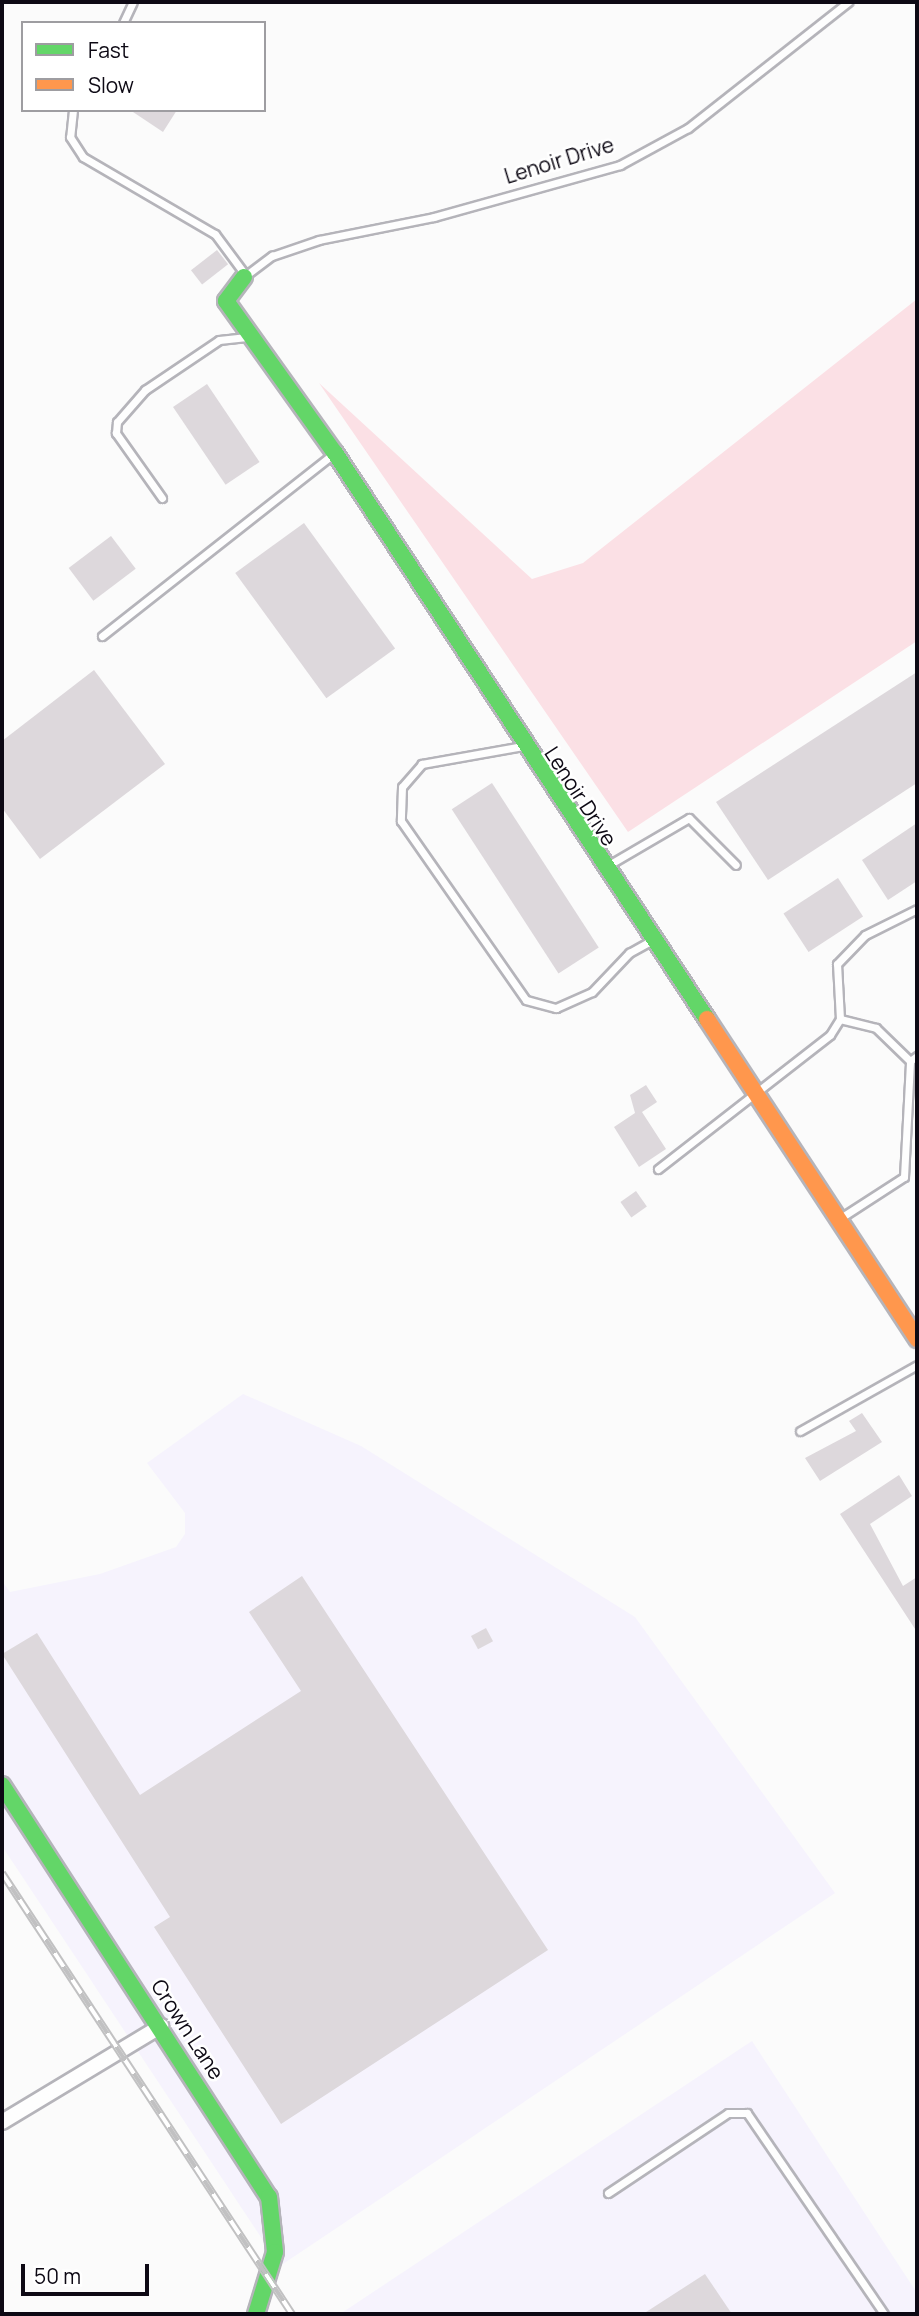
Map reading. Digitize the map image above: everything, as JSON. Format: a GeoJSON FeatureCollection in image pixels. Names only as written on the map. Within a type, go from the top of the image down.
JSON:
{"type":"FeatureCollection","features":[{"type":"Feature","properties":{"kind":"street","name":"Lenoir Drive"},"geometry":{"type":"LineString","coordinates":[[244,277],[226,300],[255,336],[335,453],[604,869],[917,1339]]}},
{"type":"Feature","properties":{"kind":"street","name":"Crown Lane"},"geometry":{"type":"LineString","coordinates":[[2,1784],[162,2026],[275,2216],[275,2252],[256,2314]]}},
{"type":"Feature","properties":{"kind":"street"},"geometry":{"type":"LineString","coordinates":[[2,2122],[162,2026]]}},
{"type":"Feature","properties":{"kind":"lane"},"geometry":{"type":"LineString","coordinates":[[124,21],[133,2]]}},
{"type":"Feature","properties":{"kind":"lane","name":"Lenoir Drive"},"geometry":{"type":"LineString","coordinates":[[244,277],[272,256],[319,240],[434,218],[620,166],[688,128],[848,2]]}},
{"type":"Feature","properties":{"kind":"lane"},"geometry":{"type":"LineString","coordinates":[[74,112],[69,137],[83,157],[215,234],[239,258],[244,277]]}},
{"type":"Feature","properties":{"kind":"lane"},"geometry":{"type":"LineString","coordinates":[[162,498],[116,433],[117,422],[145,390],[219,340],[255,336]]}},
{"type":"Feature","properties":{"kind":"lane"},"geometry":{"type":"LineString","coordinates":[[103,636],[335,453]]}},
{"type":"Feature","properties":{"kind":"lane"},"geometry":{"type":"LineString","coordinates":[[524,746],[422,764],[402,787],[401,821],[526,1000],[556,1008],[592,992],[629,953],[652,940]]}},
{"type":"Feature","properties":{"kind":"lane"},"geometry":{"type":"LineString","coordinates":[[604,869],[689,818],[736,865]]}},
{"type":"Feature","properties":{"kind":"lane"},"geometry":{"type":"LineString","coordinates":[[658,1169],[723,1124],[754,1093],[830,1035],[840,1018],[837,964],[865,935],[917,909]]}},
{"type":"Feature","properties":{"kind":"lane"},"geometry":{"type":"LineString","coordinates":[[838,1219],[904,1177],[914,1058],[876,1028],[840,1018]]}},
{"type":"Feature","properties":{"kind":"lane"},"geometry":{"type":"LineString","coordinates":[[800,1431],[917,1364]]}},
{"type":"Feature","properties":{"kind":"lane"},"geometry":{"type":"LineString","coordinates":[[608,2193],[728,2113],[747,2113],[884,2314]]}},
{"type":"Feature","properties":{"kind":"shaded area"},"geometry":{"type":"Polygon","coordinates":[[[917,299],[917,641],[628,832],[319,383],[532,579],[583,563],[917,299]]]}},
{"type":"Feature","properties":{"kind":"shaded area"},"geometry":{"type":"Polygon","coordinates":[[[243,1394],[361,1446],[635,1617],[835,1893],[280,2266],[2,1846],[2,1581],[10,1592],[100,1574],[176,1547],[185,1534],[185,1513],[147,1463],[243,1394]]]}},
{"type":"Feature","properties":{"kind":"shaded area"},"geometry":{"type":"Polygon","coordinates":[[[752,2041],[917,2293],[917,2314],[340,2314],[752,2041]]]}},
{"type":"Feature","properties":{"kind":"building"},"geometry":{"type":"Polygon","coordinates":[[[133,112],[176,112],[163,132],[133,112]]]}},
{"type":"Feature","properties":{"kind":"building"},"geometry":{"type":"Polygon","coordinates":[[[217,250],[228,264],[202,285],[191,270],[217,250]]]}},
{"type":"Feature","properties":{"kind":"building"},"geometry":{"type":"Polygon","coordinates":[[[207,384],[260,462],[226,485],[173,407],[207,384]]]}},
{"type":"Feature","properties":{"kind":"building"},"geometry":{"type":"Polygon","coordinates":[[[304,523],[395,648],[326,698],[235,573],[304,523]]]}},
{"type":"Feature","properties":{"kind":"building"},"geometry":{"type":"Polygon","coordinates":[[[111,536],[136,569],[93,601],[69,568],[111,536]]]}},
{"type":"Feature","properties":{"kind":"building"},"geometry":{"type":"Polygon","coordinates":[[[94,670],[165,764],[40,859],[2,808],[2,741],[94,670]]]}},
{"type":"Feature","properties":{"kind":"building"},"geometry":{"type":"Polygon","coordinates":[[[917,672],[917,783],[768,880],[716,802],[917,672]]]}},
{"type":"Feature","properties":{"kind":"building"},"geometry":{"type":"Polygon","coordinates":[[[492,783],[599,947],[558,974],[452,809],[492,783]]]}},
{"type":"Feature","properties":{"kind":"building"},"geometry":{"type":"Polygon","coordinates":[[[917,823],[917,881],[888,900],[862,860],[917,823]]]}},
{"type":"Feature","properties":{"kind":"building"},"geometry":{"type":"Polygon","coordinates":[[[838,878],[863,917],[809,952],[783,913],[838,878]]]}},
{"type":"Feature","properties":{"kind":"building"},"geometry":{"type":"Polygon","coordinates":[[[646,1085],[657,1102],[642,1112],[666,1149],[639,1167],[614,1127],[635,1113],[630,1095],[646,1085]]]}},
{"type":"Feature","properties":{"kind":"building"},"geometry":{"type":"Polygon","coordinates":[[[636,1191],[647,1207],[631,1217],[620,1202],[636,1191]]]}},
{"type":"Feature","properties":{"kind":"building"},"geometry":{"type":"Polygon","coordinates":[[[862,1413],[882,1442],[820,1481],[805,1458],[856,1431],[849,1421],[862,1413]]]}},
{"type":"Feature","properties":{"kind":"building"},"geometry":{"type":"Polygon","coordinates":[[[899,1475],[912,1496],[870,1524],[903,1586],[917,1577],[917,1632],[840,1514],[899,1475]]]}},
{"type":"Feature","properties":{"kind":"building"},"geometry":{"type":"Polygon","coordinates":[[[302,1576],[548,1950],[281,2124],[154,1927],[170,1917],[2,1654],[37,1633],[140,1795],[301,1691],[249,1612],[302,1576]]]}},
{"type":"Feature","properties":{"kind":"building"},"geometry":{"type":"Polygon","coordinates":[[[486,1628],[493,1641],[478,1649],[471,1636],[486,1628]]]}},
{"type":"Feature","properties":{"kind":"building"},"geometry":{"type":"Polygon","coordinates":[[[705,2274],[732,2314],[643,2314],[705,2274]]]}},
{"type":"Feature","properties":{"kind":"railway"},"geometry":{"type":"LineString","coordinates":[[2,1873],[292,2314]]}},
{"type":"Feature","properties":{"kind":"traffic: fast"},"geometry":{"type":"LineString","coordinates":[[244,277],[226,301],[335,453],[707,1019]]}},
{"type":"Feature","properties":{"kind":"traffic: fast"},"geometry":{"type":"LineString","coordinates":[[2,1785],[269,2197],[275,2252],[256,2314]]}},
{"type":"Feature","properties":{"kind":"traffic: slow"},"geometry":{"type":"LineString","coordinates":[[707,1019],[917,1339]]}}]}
